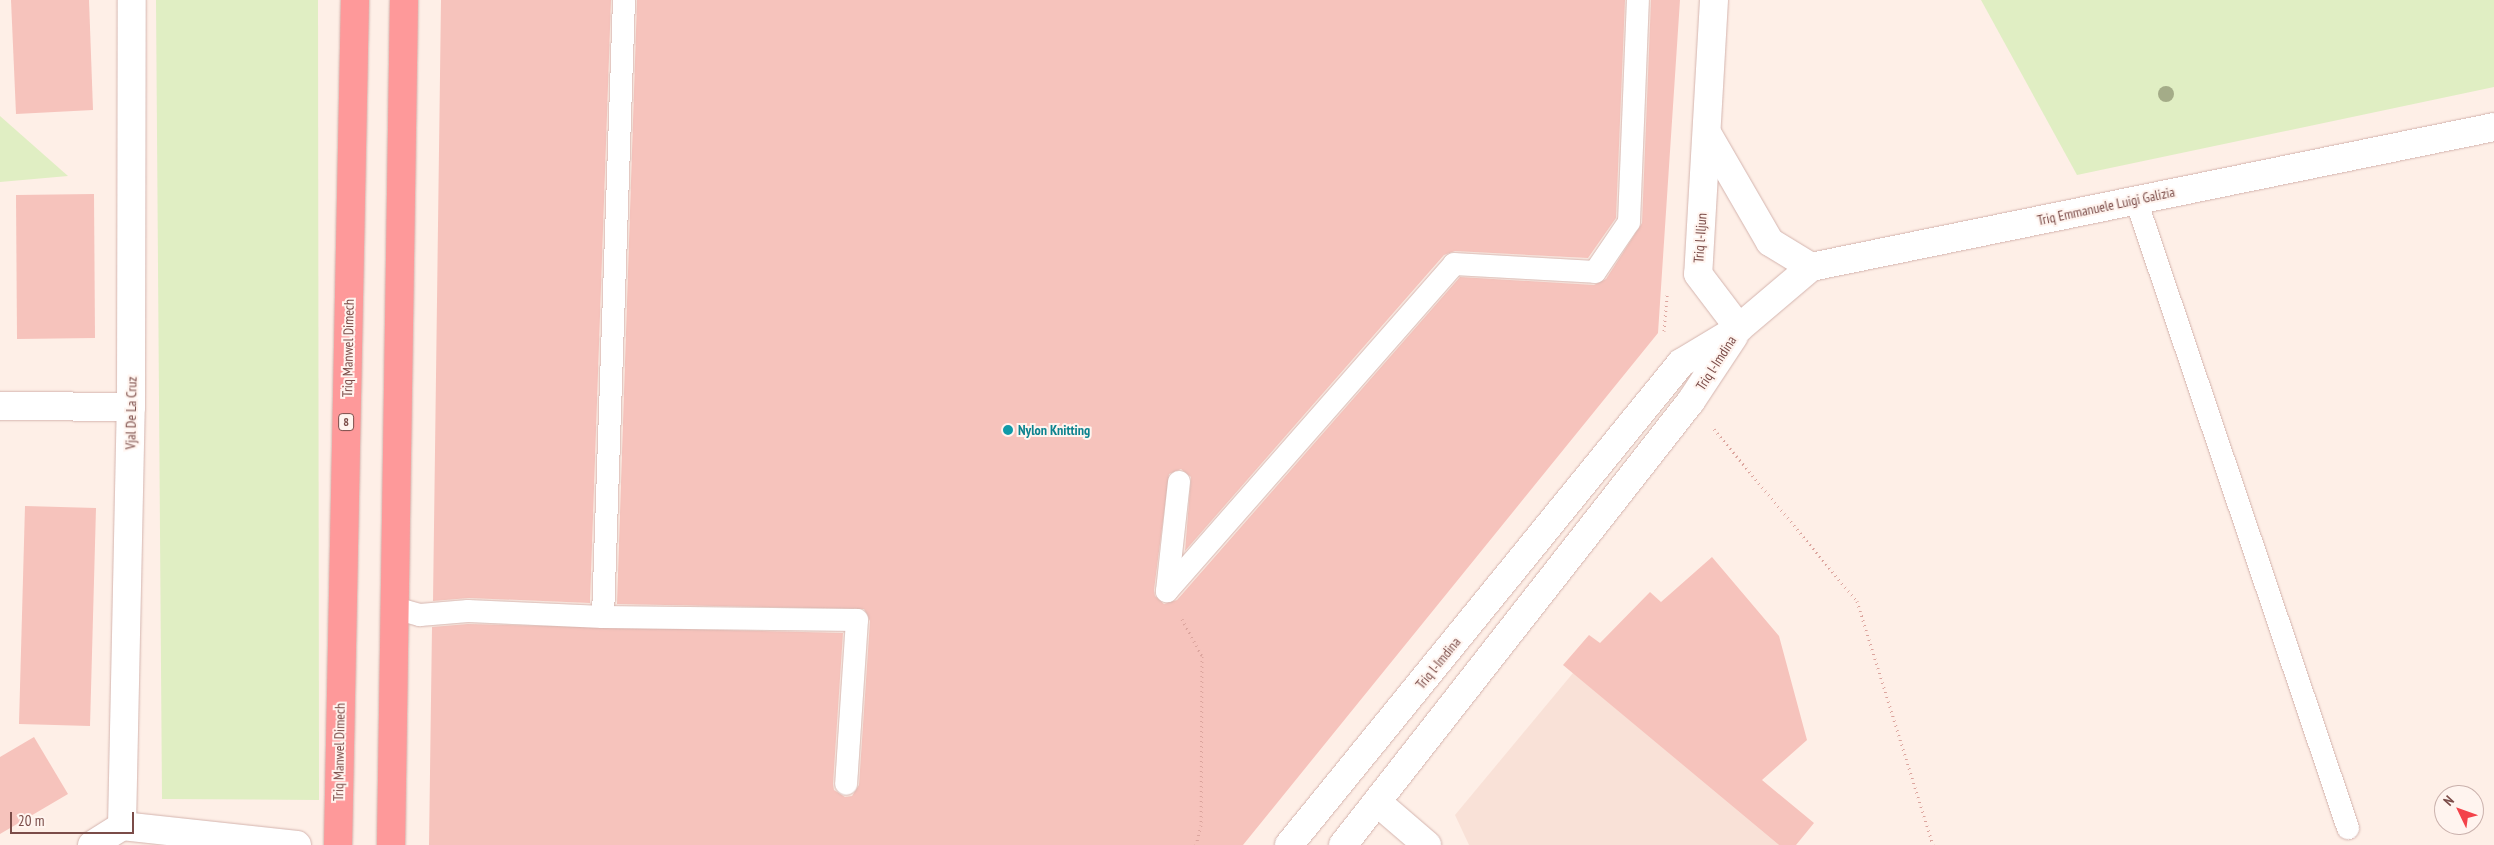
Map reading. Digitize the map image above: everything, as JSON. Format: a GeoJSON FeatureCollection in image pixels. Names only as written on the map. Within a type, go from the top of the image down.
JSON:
{"type":"FeatureCollection","features":[{"type":"Feature","properties":{"kind":"highway","name":"Triq Manwel Dimech"},"geometry":{"type":"LineString","coordinates":[[338,845],[355,0]]}},
{"type":"Feature","properties":{"kind":"highway"},"geometry":{"type":"LineString","coordinates":[[391,845],[404,0]]}},
{"type":"Feature","properties":{"kind":"main road","name":"Vjal De La Cruz"},"geometry":{"type":"LineString","coordinates":[[122,826],[131,407],[132,0]]}},
{"type":"Feature","properties":{"kind":"main road","name":"Triq l-Iljun"},"geometry":{"type":"LineString","coordinates":[[1714,0],[1698,274],[1739,328]]}},
{"type":"Feature","properties":{"kind":"main road","name":"Triq Emmanuele Luigi Galizia"},"geometry":{"type":"LineString","coordinates":[[1739,328],[1811,267],[2494,127]]}},
{"type":"Feature","properties":{"kind":"main road"},"geometry":{"type":"LineString","coordinates":[[1707,133],[1770,242],[1811,267]]}},
{"type":"Feature","properties":{"kind":"main road","name":"Triq l-Imdina"},"geometry":{"type":"LineString","coordinates":[[1343,845],[1691,401],[1739,328]]}},
{"type":"Feature","properties":{"kind":"main road","name":"Triq l-Imdina"},"geometry":{"type":"LineString","coordinates":[[1290,845],[1682,363],[1739,328]]}},
{"type":"Feature","properties":{"kind":"main road"},"geometry":{"type":"LineString","coordinates":[[0,406],[131,407]]}},
{"type":"Feature","properties":{"kind":"main road"},"geometry":{"type":"LineString","coordinates":[[1377,802],[1427,845]]}},
{"type":"Feature","properties":{"kind":"main road"},"geometry":{"type":"LineString","coordinates":[[92,845],[122,826],[297,845]]}},
{"type":"Feature","properties":{"kind":"lane"},"geometry":{"type":"LineString","coordinates":[[604,617],[624,0]]}},
{"type":"Feature","properties":{"kind":"lane"},"geometry":{"type":"LineString","coordinates":[[1167,591],[1454,264],[1595,272],[1629,222],[1638,0]]}},
{"type":"Feature","properties":{"kind":"lane"},"geometry":{"type":"LineString","coordinates":[[2136,200],[2348,828]]}},
{"type":"Feature","properties":{"kind":"lane"},"geometry":{"type":"LineString","coordinates":[[1167,591],[1179,482]]}},
{"type":"Feature","properties":{"kind":"lane"},"geometry":{"type":"LineString","coordinates":[[395,608],[420,615],[468,611],[604,617],[856,620],[846,784]]}},
{"type":"Feature","properties":{"kind":"path"},"geometry":{"type":"LineString","coordinates":[[1664,338],[1667,289]]}},
{"type":"Feature","properties":{"kind":"path"},"geometry":{"type":"LineString","coordinates":[[1691,401],[1857,601],[1933,845]]}},
{"type":"Feature","properties":{"kind":"path"},"geometry":{"type":"LineString","coordinates":[[1167,591],[1202,656],[1201,826],[1196,845]]}},
{"type":"Feature","properties":{"kind":"shaded area"},"geometry":{"type":"Polygon","coordinates":[[[1573,673],[1779,845],[1469,845],[1455,815],[1573,673]]]}},
{"type":"Feature","properties":{"kind":"green space"},"geometry":{"type":"Polygon","coordinates":[[[156,0],[318,0],[319,800],[162,799],[156,0]]]}},
{"type":"Feature","properties":{"kind":"green space"},"geometry":{"type":"Polygon","coordinates":[[[1981,0],[2494,0],[2494,87],[2077,175],[1981,0]]]}},
{"type":"Feature","properties":{"kind":"green space"},"geometry":{"type":"Polygon","coordinates":[[[0,116],[68,176],[0,182],[0,116]]]}},
{"type":"Feature","properties":{"kind":"building"},"geometry":{"type":"Polygon","coordinates":[[[11,0],[89,0],[93,110],[16,114],[11,0]]]}},
{"type":"Feature","properties":{"kind":"building"},"geometry":{"type":"Polygon","coordinates":[[[441,0],[611,0],[590,603],[469,598],[433,601],[441,0]]]}},
{"type":"Feature","properties":{"kind":"building","name":"Nylon Knitting"},"geometry":{"type":"Polygon","coordinates":[[[637,0],[1625,0],[1616,218],[1588,258],[1455,251],[1444,255],[1185,551],[1191,477],[1181,469],[1169,474],[1154,590],[1155,596],[1164,604],[1177,600],[1460,277],[1594,285],[1606,279],[1642,223],[1651,0],[1680,0],[1658,333],[1243,845],[429,845],[432,627],[468,624],[843,633],[833,784],[834,790],[845,797],[852,796],[859,785],[870,621],[864,609],[617,604],[637,0]]]}},
{"type":"Feature","properties":{"kind":"building"},"geometry":{"type":"Polygon","coordinates":[[[94,194],[95,338],[17,339],[16,195],[94,194]]]}},
{"type":"Feature","properties":{"kind":"building"},"geometry":{"type":"Polygon","coordinates":[[[25,506],[96,508],[90,726],[19,724],[25,506]]]}},
{"type":"Feature","properties":{"kind":"building"},"geometry":{"type":"Polygon","coordinates":[[[1712,557],[1779,636],[1807,740],[1762,780],[1814,823],[1796,845],[1779,845],[1563,665],[1589,635],[1600,643],[1650,592],[1661,602],[1712,557]]]}},
{"type":"Feature","properties":{"kind":"building"},"geometry":{"type":"Polygon","coordinates":[[[34,737],[68,794],[0,834],[0,757],[34,737]]]}},
{"type":"Feature","properties":{"kind":"place","name":"Nylon Knitting"},"geometry":{"type":"Point","coordinates":[1008,430]}}]}
